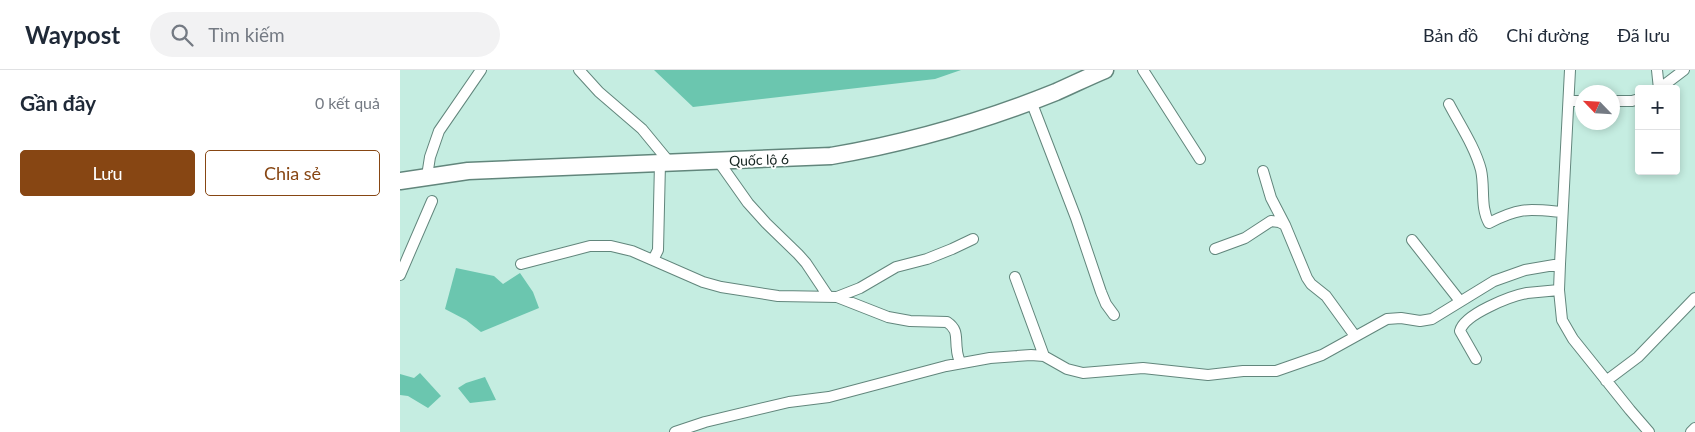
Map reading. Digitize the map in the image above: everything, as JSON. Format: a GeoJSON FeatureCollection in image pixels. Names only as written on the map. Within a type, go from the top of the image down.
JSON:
{"type":"FeatureCollection","features":[{"type":"Feature","properties":{"kind":"highway","name":"Quốc lộ 6"},"geometry":{"type":"LineString","coordinates":[[400,181],[468,171],[805,158],[851,152],[938,131],[1031,101],[1104,70]]}},
{"type":"Feature","properties":{"kind":"street"},"geometry":{"type":"LineString","coordinates":[[427,176],[430,157],[439,132],[481,70]]}},
{"type":"Feature","properties":{"kind":"street"},"geometry":{"type":"LineString","coordinates":[[579,70],[599,92],[642,129],[665,163],[658,250],[652,260]]}},
{"type":"Feature","properties":{"kind":"street"},"geometry":{"type":"LineString","coordinates":[[1143,70],[1200,159]]}},
{"type":"Feature","properties":{"kind":"street"},"geometry":{"type":"LineString","coordinates":[[1570,70],[1559,290],[1562,320],[1573,339],[1649,432]]}},
{"type":"Feature","properties":{"kind":"street"},"geometry":{"type":"LineString","coordinates":[[1658,70],[1659,85]]}},
{"type":"Feature","properties":{"kind":"street"},"geometry":{"type":"LineString","coordinates":[[1664,85],[1684,70]]}},
{"type":"Feature","properties":{"kind":"street"},"geometry":{"type":"LineString","coordinates":[[1620,101],[1635,100]]}},
{"type":"Feature","properties":{"kind":"street"},"geometry":{"type":"LineString","coordinates":[[1031,101],[1076,218],[1101,292],[1106,304],[1114,315]]}},
{"type":"Feature","properties":{"kind":"street"},"geometry":{"type":"LineString","coordinates":[[1569,101],[1575,101]]}},
{"type":"Feature","properties":{"kind":"street"},"geometry":{"type":"LineString","coordinates":[[1449,104],[1470,142],[1481,171],[1484,213],[1489,223],[1509,213],[1523,209],[1562,212]]}},
{"type":"Feature","properties":{"kind":"street"},"geometry":{"type":"LineString","coordinates":[[719,162],[748,203],[798,254],[833,296],[888,317],[910,321],[947,322],[955,330],[957,336],[956,350],[960,363]]}},
{"type":"Feature","properties":{"kind":"street"},"geometry":{"type":"LineString","coordinates":[[1263,171],[1271,198],[1285,225],[1307,278],[1311,284],[1326,296],[1355,336]]}},
{"type":"Feature","properties":{"kind":"street"},"geometry":{"type":"LineString","coordinates":[[400,275],[432,201]]}},
{"type":"Feature","properties":{"kind":"street"},"geometry":{"type":"LineString","coordinates":[[1215,249],[1245,238],[1271,221],[1285,225]]}},
{"type":"Feature","properties":{"kind":"street"},"geometry":{"type":"LineString","coordinates":[[521,264],[590,246],[611,246],[652,260],[703,282],[737,291],[778,296],[833,296],[860,288],[896,267],[952,250],[973,239]]}},
{"type":"Feature","properties":{"kind":"street"},"geometry":{"type":"LineString","coordinates":[[1412,240],[1460,301]]}},
{"type":"Feature","properties":{"kind":"street"},"geometry":{"type":"LineString","coordinates":[[675,432],[715,419],[789,402],[829,397],[960,363],[1006,357],[1044,356],[1067,369],[1083,373],[1153,368],[1202,375],[1243,371],[1267,372],[1286,369],[1322,355],[1387,319],[1401,318],[1420,321],[1432,319],[1494,281],[1509,274],[1560,264]]}},
{"type":"Feature","properties":{"kind":"street"},"geometry":{"type":"LineString","coordinates":[[1015,278],[1044,356]]}},
{"type":"Feature","properties":{"kind":"street"},"geometry":{"type":"LineString","coordinates":[[1476,359],[1460,331],[1466,321],[1512,298],[1559,290]]}},
{"type":"Feature","properties":{"kind":"street"},"geometry":{"type":"LineString","coordinates":[[1606,381],[1638,357],[1695,298]]}},
{"type":"Feature","properties":{"kind":"street"},"geometry":{"type":"LineString","coordinates":[[1691,432],[1695,428]]}},
{"type":"Feature","properties":{"kind":"green space"},"geometry":{"type":"Polygon","coordinates":[[[654,70],[961,70],[935,79],[693,107],[654,70]]]}},
{"type":"Feature","properties":{"kind":"green space"},"geometry":{"type":"Polygon","coordinates":[[[456,268],[494,276],[503,284],[520,273],[533,292],[539,308],[481,332],[466,320],[445,309],[456,268]]]}},
{"type":"Feature","properties":{"kind":"green space"},"geometry":{"type":"Polygon","coordinates":[[[420,373],[441,396],[428,408],[408,396],[400,395],[400,374],[414,378],[420,373]]]}},
{"type":"Feature","properties":{"kind":"green space"},"geometry":{"type":"Polygon","coordinates":[[[485,377],[496,400],[470,403],[458,388],[466,383],[485,377]]]}}]}
